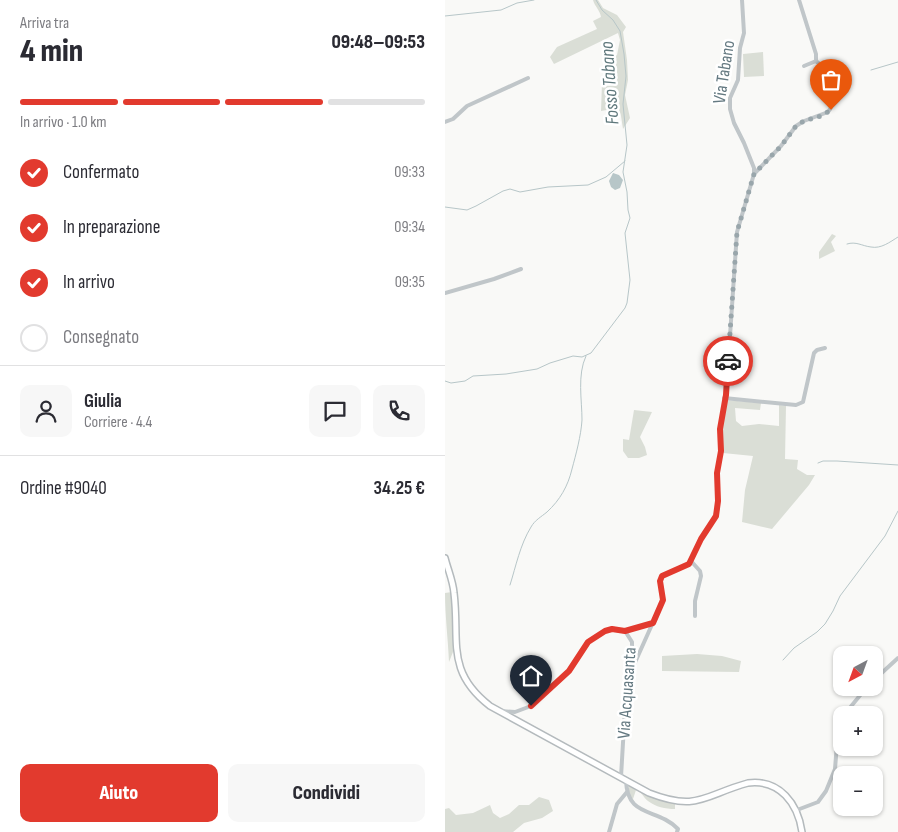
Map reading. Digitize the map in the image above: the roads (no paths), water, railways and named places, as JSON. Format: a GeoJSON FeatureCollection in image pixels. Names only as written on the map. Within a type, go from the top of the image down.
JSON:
{"type":"FeatureCollection","features":[{"type":"Feature","properties":{"kind":"main road"},"geometry":{"type":"LineString","coordinates":[[445,558],[454,593],[455,640],[459,666],[471,688],[481,699],[520,723],[649,793],[663,798],[686,802],[705,799],[743,784],[762,783],[779,791],[791,802],[797,810],[802,832]]}},
{"type":"Feature","properties":{"kind":"street","name":"Via Tabano"},"geometry":{"type":"LineString","coordinates":[[742,0],[744,33],[740,48],[738,80],[730,98],[730,109],[734,123],[754,168],[754,174]]}},
{"type":"Feature","properties":{"kind":"street"},"geometry":{"type":"LineString","coordinates":[[799,0],[802,16],[816,54],[816,62]]}},
{"type":"Feature","properties":{"kind":"street"},"geometry":{"type":"LineString","coordinates":[[630,668],[633,667],[663,600],[660,581],[662,576],[685,567],[691,562],[718,508],[717,473],[721,451],[720,429],[737,232],[754,174],[781,146],[796,126],[831,110],[833,95],[823,66],[816,62],[804,66]]}},
{"type":"Feature","properties":{"kind":"street"},"geometry":{"type":"LineString","coordinates":[[445,122],[453,119],[467,106],[529,78]]}},
{"type":"Feature","properties":{"kind":"street"},"geometry":{"type":"LineString","coordinates":[[445,293],[521,269]]}},
{"type":"Feature","properties":{"kind":"street"},"geometry":{"type":"LineString","coordinates":[[724,398],[801,404],[814,353],[825,348]]}},
{"type":"Feature","properties":{"kind":"street"},"geometry":{"type":"LineString","coordinates":[[691,562],[700,571],[701,576],[695,601],[695,616]]}},
{"type":"Feature","properties":{"kind":"street"},"geometry":{"type":"LineString","coordinates":[[625,631],[653,623]]}},
{"type":"Feature","properties":{"kind":"street","name":"Via Acquasanta"},"geometry":{"type":"LineString","coordinates":[[511,718],[540,699],[569,671],[588,642],[605,631],[612,629],[625,631],[632,642],[626,691],[621,777]]}},
{"type":"Feature","properties":{"kind":"street"},"geometry":{"type":"LineString","coordinates":[[883,672],[898,658]]}},
{"type":"Feature","properties":{"kind":"street"},"geometry":{"type":"LineString","coordinates":[[851,706],[859,696]]}},
{"type":"Feature","properties":{"kind":"street"},"geometry":{"type":"LineString","coordinates":[[499,711],[518,712],[520,723]]}},
{"type":"Feature","properties":{"kind":"street"},"geometry":{"type":"LineString","coordinates":[[797,810],[818,802],[826,791],[835,769],[836,756]]}},
{"type":"Feature","properties":{"kind":"street"},"geometry":{"type":"LineString","coordinates":[[626,780],[627,792],[633,804],[671,823],[677,827],[677,832]]}},
{"type":"Feature","properties":{"kind":"street"},"geometry":{"type":"LineString","coordinates":[[609,832],[617,804],[627,792]]}},
{"type":"Feature","properties":{"kind":"waterway"},"geometry":{"type":"LineString","coordinates":[[445,16],[501,10],[517,3],[534,0]]}},
{"type":"Feature","properties":{"kind":"waterway","name":"Fosso Tabano"},"geometry":{"type":"LineString","coordinates":[[445,381],[451,383],[465,381],[473,376],[506,374],[537,369],[573,356],[582,357],[591,353],[627,303],[630,280],[625,233],[630,218],[623,172],[627,145],[623,104],[626,76],[624,54],[620,31],[596,0]]}},
{"type":"Feature","properties":{"kind":"waterway"},"geometry":{"type":"LineString","coordinates":[[871,70],[898,62]]}},
{"type":"Feature","properties":{"kind":"waterway"},"geometry":{"type":"LineString","coordinates":[[445,207],[467,210],[510,189],[520,192],[548,187],[588,185],[606,177],[625,161]]}},
{"type":"Feature","properties":{"kind":"waterway"},"geometry":{"type":"LineString","coordinates":[[847,244],[853,243],[878,247],[898,237]]}},
{"type":"Feature","properties":{"kind":"waterway"},"geometry":{"type":"LineString","coordinates":[[510,585],[527,534],[534,522],[560,498],[570,475],[582,420],[581,379],[586,356]]}},
{"type":"Feature","properties":{"kind":"waterway"},"geometry":{"type":"LineString","coordinates":[[818,463],[837,461],[898,465]]}},
{"type":"Feature","properties":{"kind":"waterway"},"geometry":{"type":"LineString","coordinates":[[783,660],[794,648],[825,624],[840,596],[885,536],[898,511]]}}]}
